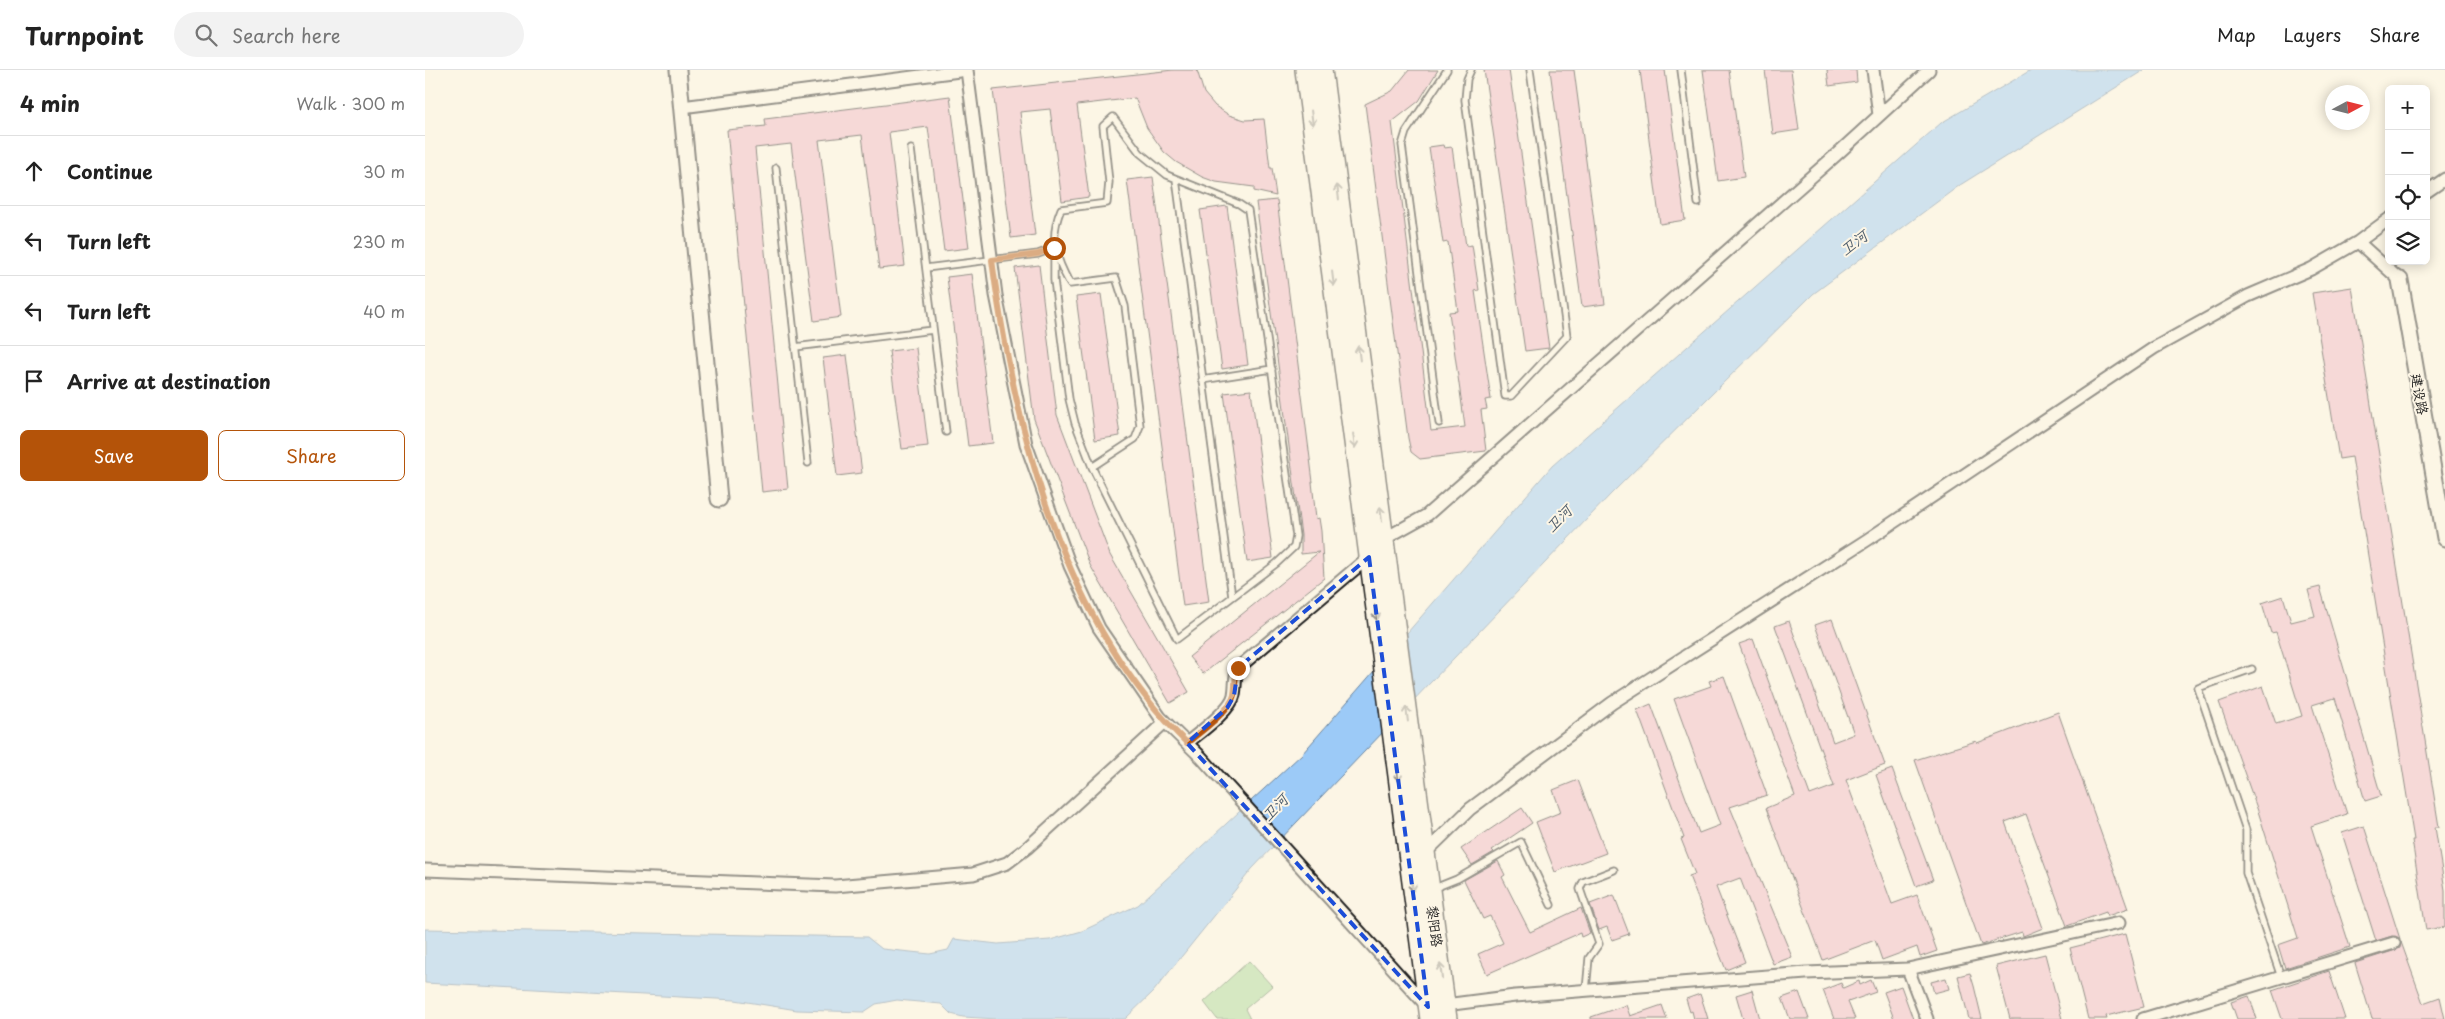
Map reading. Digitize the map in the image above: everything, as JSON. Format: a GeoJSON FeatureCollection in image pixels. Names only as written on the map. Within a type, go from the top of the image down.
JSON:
{"type":"FeatureCollection","features":[{"type":"Feature","properties":{"kind":"main road"},"geometry":{"type":"LineString","coordinates":[[1305,70],[1414,834]]}},
{"type":"Feature","properties":{"kind":"main road"},"geometry":{"type":"LineString","coordinates":[[1322,70],[1384,539],[1375,562]]}},
{"type":"Feature","properties":{"kind":"main road","name":"黎阳路"},"geometry":{"type":"LineString","coordinates":[[1414,834],[1425,852],[1430,890],[1438,1013]]}},
{"type":"Feature","properties":{"kind":"main road","name":"黎阳路"},"geometry":{"type":"LineString","coordinates":[[1414,834],[1438,1013]]}},
{"type":"Feature","properties":{"kind":"street"},"geometry":{"type":"LineString","coordinates":[[678,70],[719,499]]}},
{"type":"Feature","properties":{"kind":"street"},"geometry":{"type":"LineString","coordinates":[[681,107],[967,70],[1000,314],[1026,444],[1070,566],[1099,628],[1125,669],[1165,722],[1187,743],[1438,1013],[1515,996],[1806,973],[1908,969],[2119,923]]}},
{"type":"Feature","properties":{"kind":"street"},"geometry":{"type":"LineString","coordinates":[[1873,70],[1879,115]]}},
{"type":"Feature","properties":{"kind":"street"},"geometry":{"type":"LineString","coordinates":[[1384,539],[1427,515],[1929,70]]}},
{"type":"Feature","properties":{"kind":"street"},"geometry":{"type":"LineString","coordinates":[[2430,189],[2445,179]]}},
{"type":"Feature","properties":{"kind":"street"},"geometry":{"type":"LineString","coordinates":[[1425,852],[1470,809],[1612,703],[1867,540],[2154,348],[2248,296],[2311,269],[2358,242],[2388,220]]}},
{"type":"Feature","properties":{"kind":"street"},"geometry":{"type":"LineString","coordinates":[[2358,242],[2385,264],[2400,280]]}},
{"type":"Feature","properties":{"kind":"street","name":"建设路"},"geometry":{"type":"LineString","coordinates":[[2400,280],[2445,536]]}},
{"type":"Feature","properties":{"kind":"street"},"geometry":{"type":"LineString","coordinates":[[1187,743],[1227,708],[1234,696],[1234,679],[1238,668],[1375,562]]}},
{"type":"Feature","properties":{"kind":"street"},"geometry":{"type":"LineString","coordinates":[[425,870],[835,886],[973,874],[1007,863],[1028,847],[1165,722]]}},
{"type":"Feature","properties":{"kind":"street"},"geometry":{"type":"LineString","coordinates":[[2143,1019],[2393,943]]}},
{"type":"Feature","properties":{"kind":"street"},"geometry":{"type":"LineString","coordinates":[[1908,969],[1927,1019]]}},
{"type":"Feature","properties":{"kind":"lane"},"geometry":{"type":"LineString","coordinates":[[1439,423],[1402,145],[1406,132],[1447,70]]}},
{"type":"Feature","properties":{"kind":"lane"},"geometry":{"type":"LineString","coordinates":[[1471,70],[1467,78],[1465,100],[1505,396],[1511,396],[1567,336],[1530,70]]}},
{"type":"Feature","properties":{"kind":"lane"},"geometry":{"type":"LineString","coordinates":[[1681,70],[1698,203]]}},
{"type":"Feature","properties":{"kind":"lane"},"geometry":{"type":"LineString","coordinates":[[1113,118],[1140,153],[1176,179],[1239,204],[1248,210],[1296,536],[1294,547],[1277,563],[1177,639],[1092,467],[1075,423],[1069,399],[1054,280],[1055,224],[1061,209],[1107,203],[1109,182],[1103,126],[1113,118]]}},
{"type":"Feature","properties":{"kind":"lane"},"geometry":{"type":"LineString","coordinates":[[911,148],[946,432]]}},
{"type":"Feature","properties":{"kind":"lane"},"geometry":{"type":"LineString","coordinates":[[776,168],[808,463]]}},
{"type":"Feature","properties":{"kind":"lane"},"geometry":{"type":"LineString","coordinates":[[1176,179],[1232,597]]}},
{"type":"Feature","properties":{"kind":"lane"},"geometry":{"type":"LineString","coordinates":[[926,268],[1038,254],[1054,248]]}},
{"type":"Feature","properties":{"kind":"lane"},"geometry":{"type":"LineString","coordinates":[[1054,248],[1062,270],[1070,284],[1117,278],[1125,306],[1140,426],[1135,439],[1092,467]]}},
{"type":"Feature","properties":{"kind":"lane"},"geometry":{"type":"LineString","coordinates":[[795,347],[933,330]]}},
{"type":"Feature","properties":{"kind":"lane"},"geometry":{"type":"LineString","coordinates":[[1202,380],[1271,370]]}},
{"type":"Feature","properties":{"kind":"lane"},"geometry":{"type":"LineString","coordinates":[[2252,669],[2198,688],[2246,830],[2246,874],[2281,977]]}},
{"type":"Feature","properties":{"kind":"lane"},"geometry":{"type":"LineString","coordinates":[[1430,890],[1457,879],[1521,842],[1551,905]]}},
{"type":"Feature","properties":{"kind":"lane"},"geometry":{"type":"LineString","coordinates":[[1585,990],[1589,958],[1599,944],[1580,889],[1583,882],[1613,870]]}},
{"type":"Feature","properties":{"kind":"highlighted area"},"geometry":{"type":"Polygon","coordinates":[[[1369,557],[1370,565],[1428,1007],[1187,743],[1227,708],[1234,696],[1238,668],[1369,557]]]}},
{"type":"Feature","properties":{"kind":"green space"},"geometry":{"type":"Polygon","coordinates":[[[1249,961],[1272,986],[1245,1009],[1250,1019],[1217,1019],[1204,1002],[1249,961]]]}},
{"type":"Feature","properties":{"kind":"water","name":"卫河"},"geometry":{"type":"Polygon","coordinates":[[[2031,70],[2144,70],[1960,185],[1813,294],[1611,494],[1252,869],[1153,992],[1125,1019],[997,1019],[963,1017],[951,1014],[941,1004],[897,1000],[876,1004],[864,1012],[797,1010],[735,1000],[425,983],[425,929],[867,937],[882,949],[930,954],[948,950],[954,939],[998,944],[1050,940],[1082,931],[1138,905],[1302,754],[1552,466],[1941,123],[2031,70]]]}},
{"type":"Feature","properties":{"kind":"building"},"geometry":{"type":"Polygon","coordinates":[[[1173,70],[1197,70],[1204,93],[1215,106],[1229,115],[1245,120],[1264,119],[1270,168],[1272,168],[1276,196],[1254,191],[1254,187],[1216,182],[1202,177],[1176,162],[1164,152],[1147,128],[1135,98],[1077,105],[1089,197],[1062,201],[1050,109],[1020,112],[1035,235],[1011,238],[993,90],[1173,70]]]}},
{"type":"Feature","properties":{"kind":"building"},"geometry":{"type":"Polygon","coordinates":[[[1409,70],[1438,70],[1419,101],[1392,122],[1431,431],[1465,427],[1449,312],[1458,311],[1448,242],[1443,243],[1429,147],[1443,145],[1444,148],[1452,147],[1466,246],[1472,245],[1479,290],[1475,291],[1491,399],[1485,400],[1487,409],[1481,410],[1486,451],[1420,459],[1411,452],[1408,438],[1365,104],[1392,91],[1409,70]]]}},
{"type":"Feature","properties":{"kind":"building"},"geometry":{"type":"Polygon","coordinates":[[[1484,70],[1509,70],[1549,348],[1525,351],[1484,70]]]}},
{"type":"Feature","properties":{"kind":"building"},"geometry":{"type":"Polygon","coordinates":[[[1550,70],[1574,70],[1605,304],[1582,307],[1550,70]]]}},
{"type":"Feature","properties":{"kind":"building"},"geometry":{"type":"Polygon","coordinates":[[[1640,70],[1665,70],[1685,220],[1660,224],[1640,70]]]}},
{"type":"Feature","properties":{"kind":"building"},"geometry":{"type":"Polygon","coordinates":[[[1703,70],[1729,70],[1744,177],[1718,181],[1703,70]]]}},
{"type":"Feature","properties":{"kind":"building"},"geometry":{"type":"Polygon","coordinates":[[[1765,70],[1791,70],[1799,130],[1773,134],[1765,70]]]}},
{"type":"Feature","properties":{"kind":"building"},"geometry":{"type":"Polygon","coordinates":[[[1827,70],[1856,70],[1857,82],[1829,86],[1827,70]]]}},
{"type":"Feature","properties":{"kind":"building"},"geometry":{"type":"Polygon","coordinates":[[[950,96],[969,248],[944,251],[928,127],[889,132],[905,266],[879,269],[862,135],[819,140],[841,317],[814,321],[791,144],[755,148],[788,489],[762,492],[727,130],[766,126],[765,119],[950,96]]]}},
{"type":"Feature","properties":{"kind":"building"},"geometry":{"type":"Polygon","coordinates":[[[1153,177],[1209,602],[1183,606],[1127,180],[1153,177]]]}},
{"type":"Feature","properties":{"kind":"building"},"geometry":{"type":"Polygon","coordinates":[[[1277,200],[1313,482],[1316,519],[1319,518],[1321,531],[1324,578],[1203,674],[1189,657],[1319,552],[1301,554],[1301,535],[1256,202],[1277,200]]]}},
{"type":"Feature","properties":{"kind":"building"},"geometry":{"type":"Polygon","coordinates":[[[1227,206],[1248,365],[1222,369],[1200,210],[1227,206]]]}},
{"type":"Feature","properties":{"kind":"building"},"geometry":{"type":"Polygon","coordinates":[[[1039,265],[1057,415],[1110,555],[1189,692],[1170,703],[1090,565],[1034,419],[1015,268],[1039,265]]]}},
{"type":"Feature","properties":{"kind":"building"},"geometry":{"type":"Polygon","coordinates":[[[972,274],[993,443],[968,446],[947,277],[972,274]]]}},
{"type":"Feature","properties":{"kind":"building"},"geometry":{"type":"Polygon","coordinates":[[[2352,287],[2439,827],[2435,827],[2445,890],[2445,927],[2426,930],[2412,840],[2414,840],[2352,457],[2339,459],[2312,293],[2352,287]]]}},
{"type":"Feature","properties":{"kind":"building"},"geometry":{"type":"Polygon","coordinates":[[[1101,294],[1120,436],[1095,440],[1076,297],[1101,294]]]}},
{"type":"Feature","properties":{"kind":"building"},"geometry":{"type":"Polygon","coordinates":[[[916,348],[928,446],[902,449],[889,351],[916,348]]]}},
{"type":"Feature","properties":{"kind":"building"},"geometry":{"type":"Polygon","coordinates":[[[847,355],[862,473],[837,476],[823,358],[847,355]]]}},
{"type":"Feature","properties":{"kind":"building"},"geometry":{"type":"Polygon","coordinates":[[[1251,390],[1273,558],[1247,562],[1224,393],[1251,390]]]}},
{"type":"Feature","properties":{"kind":"building"},"geometry":{"type":"Polygon","coordinates":[[[2320,587],[2381,796],[2365,801],[2335,698],[2312,705],[2347,814],[2311,826],[2350,947],[2285,968],[2278,945],[2298,938],[2258,811],[2219,702],[2263,686],[2276,724],[2302,716],[2276,632],[2271,633],[2262,603],[2283,596],[2291,622],[2315,616],[2308,590],[2320,587]]]}},
{"type":"Feature","properties":{"kind":"building"},"geometry":{"type":"Polygon","coordinates":[[[1832,619],[1885,765],[1846,780],[1892,904],[1917,895],[1937,951],[1920,957],[1917,947],[1882,960],[1875,940],[1823,960],[1766,808],[1795,796],[1739,644],[1753,639],[1810,795],[1834,786],[1775,626],[1789,621],[1833,742],[1854,734],[1815,625],[1832,619]]]}},
{"type":"Feature","properties":{"kind":"building"},"geometry":{"type":"Polygon","coordinates":[[[1724,676],[1767,795],[1730,807],[1792,957],[1773,964],[1740,878],[1716,887],[1745,962],[1726,970],[1689,876],[1695,874],[1681,839],[1684,838],[1637,710],[1651,704],[1699,833],[1720,825],[1674,699],[1711,686],[1709,681],[1724,676]]]}},
{"type":"Feature","properties":{"kind":"building"},"geometry":{"type":"Polygon","coordinates":[[[2058,712],[2128,909],[2107,916],[2106,912],[2067,926],[2026,814],[2005,822],[2043,928],[2023,936],[2022,932],[1981,945],[1915,760],[1976,741],[1977,743],[2058,712]]]}},
{"type":"Feature","properties":{"kind":"building"},"geometry":{"type":"Polygon","coordinates":[[[1892,769],[1933,880],[1916,886],[1876,775],[1892,769]]]}},
{"type":"Feature","properties":{"kind":"building"},"geometry":{"type":"Polygon","coordinates":[[[1578,780],[1606,853],[1555,872],[1536,822],[1561,812],[1553,790],[1578,780]]]}},
{"type":"Feature","properties":{"kind":"building"},"geometry":{"type":"Polygon","coordinates":[[[1522,808],[1532,823],[1492,850],[1494,852],[1472,865],[1461,849],[1522,808]]]}},
{"type":"Feature","properties":{"kind":"building"},"geometry":{"type":"Polygon","coordinates":[[[2364,826],[2400,939],[2392,936],[2376,941],[2342,833],[2364,826]]]}},
{"type":"Feature","properties":{"kind":"building"},"geometry":{"type":"Polygon","coordinates":[[[1498,861],[1505,875],[1502,877],[1530,932],[1581,908],[1590,933],[1581,937],[1580,933],[1487,974],[1478,954],[1503,943],[1490,916],[1483,919],[1464,880],[1498,861]]]}},
{"type":"Feature","properties":{"kind":"building"},"geometry":{"type":"Polygon","coordinates":[[[1614,895],[1629,934],[1612,940],[1607,927],[1599,930],[1590,904],[1614,895]]]}},
{"type":"Feature","properties":{"kind":"building"},"geometry":{"type":"Polygon","coordinates":[[[2125,934],[2144,1007],[2106,1016],[2107,1019],[2088,1019],[2070,948],[2125,934]]]}},
{"type":"Feature","properties":{"kind":"building"},"geometry":{"type":"Polygon","coordinates":[[[2401,942],[2423,1003],[2440,997],[2445,1019],[2372,1019],[2355,963],[2396,950],[2400,948],[2401,942]]]}},
{"type":"Feature","properties":{"kind":"building"},"geometry":{"type":"Polygon","coordinates":[[[2045,954],[2062,1019],[2010,1019],[1996,966],[2045,954]]]}},
{"type":"Feature","properties":{"kind":"building"},"geometry":{"type":"Polygon","coordinates":[[[2329,971],[2345,1019],[2282,1019],[2272,990],[2329,971]]]}},
{"type":"Feature","properties":{"kind":"building"},"geometry":{"type":"Polygon","coordinates":[[[1970,973],[1982,1019],[1969,1019],[1958,976],[1970,973]]]}},
{"type":"Feature","properties":{"kind":"building"},"geometry":{"type":"Polygon","coordinates":[[[1946,978],[1949,989],[1934,993],[1931,982],[1946,978]]]}},
{"type":"Feature","properties":{"kind":"building"},"geometry":{"type":"Polygon","coordinates":[[[1871,980],[1876,992],[1848,1002],[1855,1019],[1834,1019],[1823,990],[1841,983],[1843,988],[1859,981],[1860,985],[1871,980]]]}},
{"type":"Feature","properties":{"kind":"building"},"geometry":{"type":"Polygon","coordinates":[[[1901,986],[1913,1019],[1894,1019],[1884,992],[1901,986]]]}},
{"type":"Feature","properties":{"kind":"building"},"geometry":{"type":"Polygon","coordinates":[[[1752,990],[1760,1019],[1743,1019],[1736,995],[1752,990]]]}},
{"type":"Feature","properties":{"kind":"building"},"geometry":{"type":"Polygon","coordinates":[[[1799,992],[1809,1019],[1790,1019],[1782,998],[1799,992]]]}},
{"type":"Feature","properties":{"kind":"building"},"geometry":{"type":"Polygon","coordinates":[[[1700,994],[1708,1019],[1694,1019],[1692,1011],[1690,1012],[1686,999],[1700,994]]]}},
{"type":"Feature","properties":{"kind":"building"},"geometry":{"type":"Polygon","coordinates":[[[2249,996],[2257,1019],[2237,1019],[2231,1002],[2249,996]]]}},
{"type":"Feature","properties":{"kind":"building"},"geometry":{"type":"Polygon","coordinates":[[[1626,1005],[1630,1016],[1662,1005],[1667,1019],[1591,1019],[1591,1017],[1626,1005]]]}},
{"type":"Feature","properties":{"kind":"route"},"geometry":{"type":"LineString","coordinates":[[1054,248],[1038,254],[992,260],[1026,444],[1070,566],[1099,628],[1125,669],[1160,717],[1187,743],[1227,708],[1234,696],[1234,679],[1238,668]]}}]}
